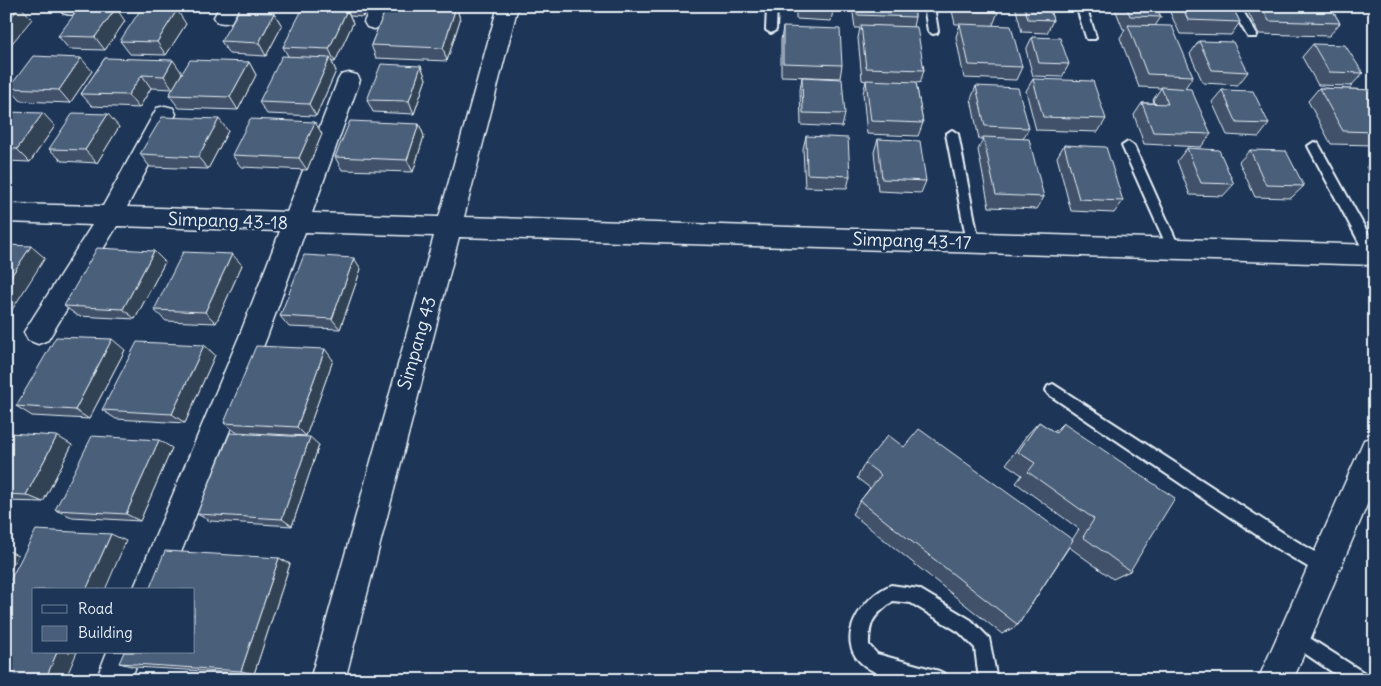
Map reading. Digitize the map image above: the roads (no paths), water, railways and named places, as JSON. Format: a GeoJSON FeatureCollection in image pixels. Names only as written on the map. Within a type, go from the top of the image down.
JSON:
{"type":"FeatureCollection","features":[{"type":"Feature","properties":{"kind":"street","name":"Simpang 43"},"geometry":{"type":"LineString","coordinates":[[327,680],[508,6]]}},
{"type":"Feature","properties":{"kind":"street"},"geometry":{"type":"LineString","coordinates":[[150,588],[253,337],[349,80]]}},
{"type":"Feature","properties":{"kind":"street"},"geometry":{"type":"LineString","coordinates":[[38,332],[110,216],[165,114]]}},
{"type":"Feature","properties":{"kind":"street","name":"Simpang 43-18"},"geometry":{"type":"LineString","coordinates":[[6,213],[449,228]]}},
{"type":"Feature","properties":{"kind":"street","name":"Simpang 43-17"},"geometry":{"type":"LineString","coordinates":[[449,228],[1374,255]]}},
{"type":"Feature","properties":{"kind":"street"},"geometry":{"type":"LineString","coordinates":[[1275,680],[1375,450]]}},
{"type":"Feature","properties":{"kind":"street"},"geometry":{"type":"LineString","coordinates":[[113,680],[123,654]]}},
{"type":"Feature","properties":{"kind":"lane"},"geometry":{"type":"LineString","coordinates":[[771,30],[772,6]]}},
{"type":"Feature","properties":{"kind":"lane"},"geometry":{"type":"LineString","coordinates":[[929,6],[933,31]]}},
{"type":"Feature","properties":{"kind":"lane"},"geometry":{"type":"LineString","coordinates":[[1081,6],[1091,37]]}},
{"type":"Feature","properties":{"kind":"lane"},"geometry":{"type":"LineString","coordinates":[[1235,6],[1252,34]]}},
{"type":"Feature","properties":{"kind":"lane"},"geometry":{"type":"LineString","coordinates":[[952,134],[973,242]]}},
{"type":"Feature","properties":{"kind":"lane"},"geometry":{"type":"LineString","coordinates":[[1128,146],[1174,249]]}},
{"type":"Feature","properties":{"kind":"lane"},"geometry":{"type":"LineString","coordinates":[[1314,146],[1374,255]]}},
{"type":"Feature","properties":{"kind":"lane"},"geometry":{"type":"LineString","coordinates":[[1053,390],[1324,567]]}},
{"type":"Feature","properties":{"kind":"lane"},"geometry":{"type":"LineString","coordinates":[[939,680],[872,662],[860,648],[860,632],[866,612],[891,593],[913,595],[965,626],[983,644],[988,680]]}},
{"type":"Feature","properties":{"kind":"lane"},"geometry":{"type":"LineString","coordinates":[[1294,636],[1360,680]]}}]}
